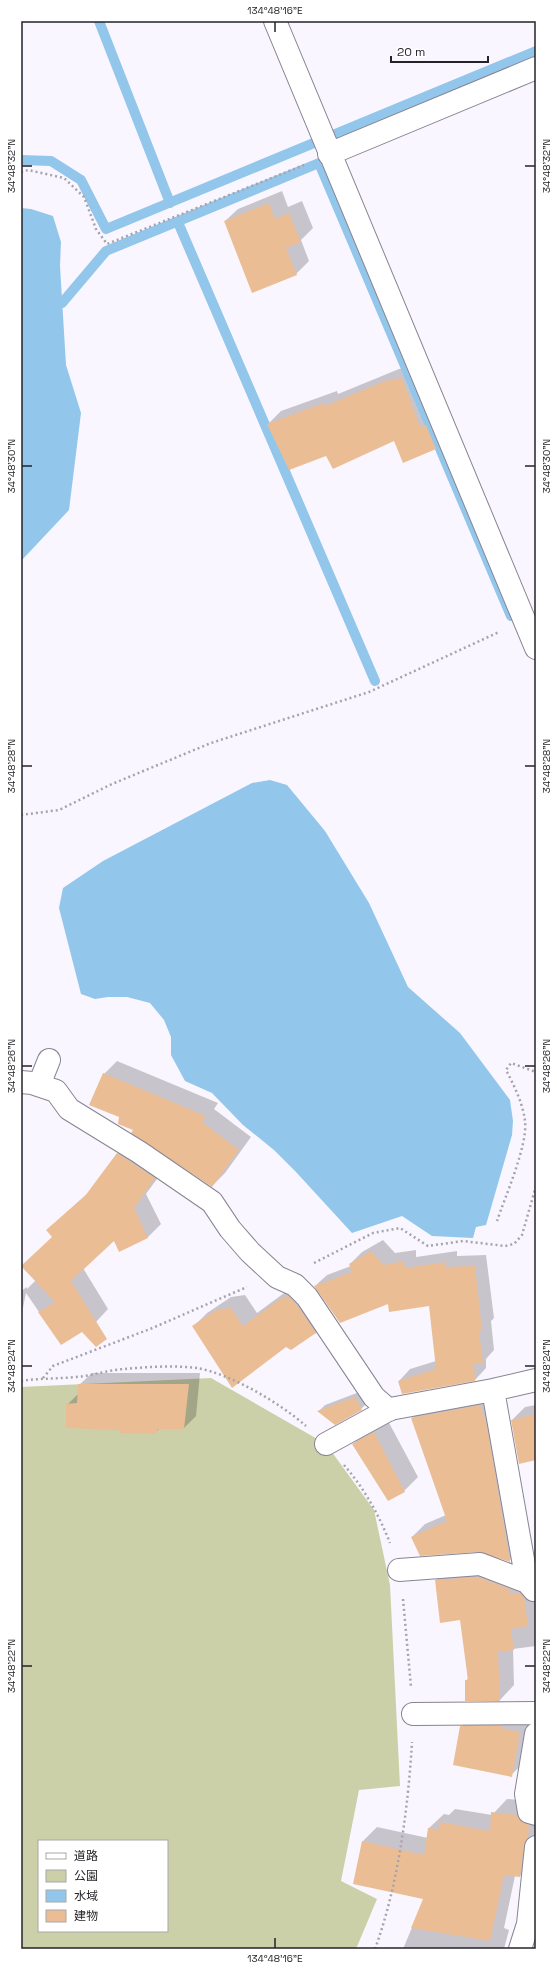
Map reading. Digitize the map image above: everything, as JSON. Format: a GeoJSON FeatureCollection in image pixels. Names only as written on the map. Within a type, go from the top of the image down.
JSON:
{"type":"FeatureCollection","features":[{"type":"Feature","properties":{"kind":"street"},"geometry":{"type":"LineString","coordinates":[[275,21],[329,154],[536,648]]}},
{"type":"Feature","properties":{"kind":"street"},"geometry":{"type":"LineString","coordinates":[[329,154],[536,68]]}},
{"type":"Feature","properties":{"kind":"street"},"geometry":{"type":"LineString","coordinates":[[49,1060],[30,1084],[56,1091],[69,1108],[139,1152],[212,1202],[230,1229],[250,1252],[278,1277],[295,1285],[307,1297],[374,1397],[389,1410]]}},
{"type":"Feature","properties":{"kind":"street"},"geometry":{"type":"LineString","coordinates":[[326,1444],[389,1410],[494,1390],[536,1380]]}},
{"type":"Feature","properties":{"kind":"street"},"geometry":{"type":"LineString","coordinates":[[494,1390],[531,1587]]}},
{"type":"Feature","properties":{"kind":"street"},"geometry":{"type":"LineString","coordinates":[[399,1570],[480,1564],[531,1587]]}},
{"type":"Feature","properties":{"kind":"street"},"geometry":{"type":"LineString","coordinates":[[413,1714],[536,1713]]}},
{"type":"Feature","properties":{"kind":"street"},"geometry":{"type":"LineString","coordinates":[[536,1734],[526,1794],[529,1812],[536,1814]]}},
{"type":"Feature","properties":{"kind":"street"},"geometry":{"type":"LineString","coordinates":[[520,1949],[528,1924],[536,1847]]}},
{"type":"Feature","properties":{"kind":"path"},"geometry":{"type":"LineString","coordinates":[[21,172],[28,170],[64,178],[84,197],[96,229],[107,244],[329,154]]}},
{"type":"Feature","properties":{"kind":"path"},"geometry":{"type":"LineString","coordinates":[[21,816],[59,810],[112,784],[211,743],[369,692],[524,621]]}},
{"type":"Feature","properties":{"kind":"path"},"geometry":{"type":"LineString","coordinates":[[497,1221],[525,1138],[525,1121],[520,1103],[512,1081],[506,1070],[511,1063],[536,1072]]}},
{"type":"Feature","properties":{"kind":"path"},"geometry":{"type":"LineString","coordinates":[[21,1381],[43,1378],[76,1378],[122,1369],[196,1368],[220,1375],[263,1396],[295,1417],[326,1444],[360,1484],[385,1530],[399,1570],[413,1714],[409,1786],[394,1881],[383,1927],[374,1949]]}},
{"type":"Feature","properties":{"kind":"green space"},"geometry":{"type":"Polygon","coordinates":[[[211,1378],[326,1444],[374,1510],[390,1585],[400,1786],[359,1790],[341,1881],[377,1899],[356,1949],[21,1949],[21,1387],[211,1378]]]}},
{"type":"Feature","properties":{"kind":"water"},"geometry":{"type":"Polygon","coordinates":[[[21,208],[31,209],[53,216],[61,242],[60,266],[66,365],[81,413],[69,510],[21,561],[21,208]]]}},
{"type":"Feature","properties":{"kind":"water"},"geometry":{"type":"Polygon","coordinates":[[[270,780],[287,785],[325,831],[369,903],[408,987],[460,1033],[510,1100],[513,1121],[512,1135],[486,1225],[476,1227],[473,1238],[432,1236],[402,1216],[352,1233],[274,1150],[243,1125],[212,1093],[185,1081],[171,1055],[171,1037],[164,1020],[150,1003],[127,997],[95,999],[81,994],[59,908],[63,888],[103,861],[252,783],[270,780]]]}},
{"type":"Feature","properties":{"kind":"building"},"geometry":{"type":"Polygon","coordinates":[[[269,203],[275,219],[289,213],[301,242],[286,248],[297,275],[252,293],[224,221],[269,203]]]}},
{"type":"Feature","properties":{"kind":"building"},"geometry":{"type":"Polygon","coordinates":[[[402,378],[420,427],[426,425],[436,449],[403,463],[394,441],[333,469],[326,456],[289,470],[267,424],[324,403],[325,406],[385,381],[402,378]]]}},
{"type":"Feature","properties":{"kind":"building"},"geometry":{"type":"Polygon","coordinates":[[[103,1073],[206,1116],[202,1122],[239,1150],[212,1187],[131,1133],[133,1130],[118,1124],[119,1117],[89,1105],[103,1073]]]}},
{"type":"Feature","properties":{"kind":"building"},"geometry":{"type":"Polygon","coordinates":[[[117,1153],[155,1178],[134,1208],[148,1238],[119,1252],[114,1241],[71,1281],[107,1339],[96,1347],[82,1332],[61,1345],[38,1312],[55,1302],[21,1266],[52,1237],[46,1230],[85,1196],[117,1153]]]}},
{"type":"Feature","properties":{"kind":"building"},"geometry":{"type":"Polygon","coordinates":[[[371,1251],[384,1265],[404,1261],[405,1268],[445,1262],[446,1267],[475,1266],[482,1330],[479,1331],[483,1363],[474,1364],[475,1381],[402,1394],[398,1381],[436,1369],[429,1306],[389,1312],[388,1304],[340,1323],[314,1286],[352,1272],[349,1264],[371,1251]]]}},
{"type":"Feature","properties":{"kind":"building"},"geometry":{"type":"Polygon","coordinates":[[[288,1296],[297,1305],[316,1333],[291,1350],[286,1347],[232,1388],[192,1326],[216,1310],[231,1308],[243,1326],[280,1299],[288,1296]]]}},
{"type":"Feature","properties":{"kind":"building"},"geometry":{"type":"Polygon","coordinates":[[[78,1384],[189,1384],[184,1429],[158,1429],[156,1434],[120,1433],[119,1430],[66,1428],[66,1404],[77,1403],[78,1384]]]}},
{"type":"Feature","properties":{"kind":"building"},"geometry":{"type":"Polygon","coordinates":[[[355,1397],[362,1410],[335,1425],[317,1411],[355,1397]]]}},
{"type":"Feature","properties":{"kind":"building"},"geometry":{"type":"Polygon","coordinates":[[[480,1405],[487,1426],[510,1562],[479,1552],[420,1556],[411,1537],[447,1521],[411,1418],[480,1405]]]}},
{"type":"Feature","properties":{"kind":"building"},"geometry":{"type":"Polygon","coordinates":[[[536,1414],[536,1460],[519,1464],[511,1420],[536,1414]]]}},
{"type":"Feature","properties":{"kind":"building"},"geometry":{"type":"Polygon","coordinates":[[[374,1432],[405,1492],[388,1501],[352,1444],[374,1432]]]}},
{"type":"Feature","properties":{"kind":"building"},"geometry":{"type":"Polygon","coordinates":[[[478,1577],[510,1589],[510,1593],[520,1593],[524,1597],[528,1626],[511,1629],[514,1650],[498,1652],[500,1701],[465,1701],[465,1680],[468,1680],[460,1620],[440,1623],[435,1580],[478,1577]]]}},
{"type":"Feature","properties":{"kind":"building"},"geometry":{"type":"Polygon","coordinates":[[[460,1726],[501,1726],[501,1728],[520,1732],[512,1777],[453,1765],[460,1726]]]}},
{"type":"Feature","properties":{"kind":"building"},"geometry":{"type":"Polygon","coordinates":[[[491,1812],[517,1815],[520,1821],[529,1825],[528,1838],[524,1846],[520,1877],[504,1875],[490,1941],[411,1928],[423,1899],[353,1884],[362,1841],[424,1855],[428,1828],[439,1829],[440,1822],[490,1831],[491,1812]]]}},
{"type":"Feature","properties":{"kind":"waterway"},"geometry":{"type":"LineString","coordinates":[[99,21],[170,203]]}},
{"type":"Feature","properties":{"kind":"waterway"},"geometry":{"type":"LineString","coordinates":[[21,160],[51,161],[81,180],[106,229],[536,51]]}},
{"type":"Feature","properties":{"kind":"waterway"},"geometry":{"type":"LineString","coordinates":[[62,303],[106,251],[319,163],[511,616]]}},
{"type":"Feature","properties":{"kind":"waterway"},"geometry":{"type":"LineString","coordinates":[[180,227],[375,681]]}}]}
